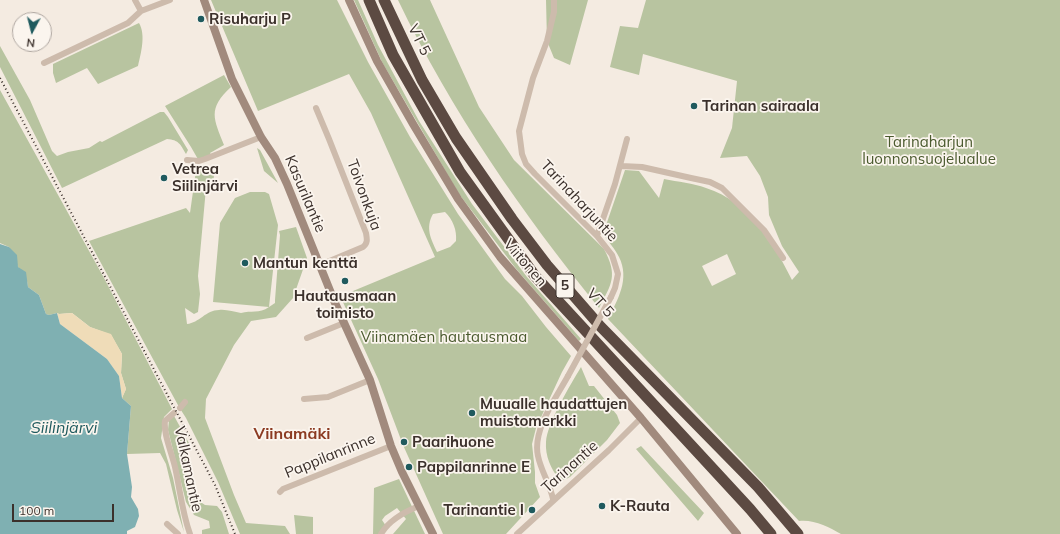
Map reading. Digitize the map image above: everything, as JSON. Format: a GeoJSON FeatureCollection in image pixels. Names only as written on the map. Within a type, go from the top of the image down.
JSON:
{"type":"FeatureCollection","features":[{"type":"Feature","properties":{"kind":"highway","name":"VT 5"},"geometry":{"type":"LineString","coordinates":[[368,0],[393,55],[460,172],[535,276],[750,509],[771,534]]}},
{"type":"Feature","properties":{"kind":"highway","name":"VT 5"},"geometry":{"type":"LineString","coordinates":[[384,0],[422,80],[456,138],[512,219],[547,265],[600,326],[758,488],[798,534]]}},
{"type":"Feature","properties":{"kind":"main road","name":"Kasurilantie"},"geometry":{"type":"LineString","coordinates":[[204,0],[232,79],[261,137],[275,158],[284,178],[344,323],[370,380],[391,446],[402,472],[433,534]]}},
{"type":"Feature","properties":{"kind":"main road","name":"Viitonen"},"geometry":{"type":"LineString","coordinates":[[349,0],[377,61],[458,199],[500,257],[641,418],[737,534]]}},
{"type":"Feature","properties":{"kind":"street"},"geometry":{"type":"LineString","coordinates":[[135,0],[141,11]]}},
{"type":"Feature","properties":{"kind":"street"},"geometry":{"type":"LineString","coordinates":[[44,63],[128,23],[141,11],[170,0]]}},
{"type":"Feature","properties":{"kind":"street","name":"Tarinaharjuntie"},"geometry":{"type":"LineString","coordinates":[[554,0],[554,12],[547,41],[533,78],[519,131],[521,150],[526,164],[597,236],[612,255],[617,269],[617,280],[611,297],[547,413],[538,438],[538,456],[554,499]]}},
{"type":"Feature","properties":{"kind":"street","name":"Toivonkuja"},"geometry":{"type":"LineString","coordinates":[[316,108],[348,185],[367,239],[365,245],[362,247],[320,265]]}},
{"type":"Feature","properties":{"kind":"street"},"geometry":{"type":"LineString","coordinates":[[187,160],[199,161],[261,137]]}},
{"type":"Feature","properties":{"kind":"street"},"geometry":{"type":"LineString","coordinates":[[597,236],[621,166],[628,139]]}},
{"type":"Feature","properties":{"kind":"street"},"geometry":{"type":"LineString","coordinates":[[621,166],[642,167],[710,182],[722,188],[734,198],[764,230],[783,258]]}},
{"type":"Feature","properties":{"kind":"street"},"geometry":{"type":"LineString","coordinates":[[307,338],[344,323]]}},
{"type":"Feature","properties":{"kind":"street"},"geometry":{"type":"LineString","coordinates":[[304,399],[328,397],[370,380]]}},
{"type":"Feature","properties":{"kind":"street","name":"Valkamantie"},"geometry":{"type":"LineString","coordinates":[[180,408],[185,402]]}},
{"type":"Feature","properties":{"kind":"street","name":"Valkamantie"},"geometry":{"type":"LineString","coordinates":[[174,413],[165,421],[165,428],[175,468],[185,521],[190,534]]}},
{"type":"Feature","properties":{"kind":"street","name":"Tarinantie"},"geometry":{"type":"LineString","coordinates":[[517,534],[609,450],[641,418]]}},
{"type":"Feature","properties":{"kind":"street","name":"Pappilanrinne"},"geometry":{"type":"LineString","coordinates":[[280,492],[283,489],[391,446]]}},
{"type":"Feature","properties":{"kind":"street"},"geometry":{"type":"LineString","coordinates":[[381,534],[386,526],[403,514],[419,506]]}},
{"type":"Feature","properties":{"kind":"street"},"geometry":{"type":"LineString","coordinates":[[167,524],[178,534]]}},
{"type":"Feature","properties":{"kind":"green space","name":"Viinamäen hautausmaa"},"geometry":{"type":"Polygon","coordinates":[[[211,0],[337,0],[368,62],[410,137],[458,214],[505,279],[522,296],[571,356],[536,428],[532,444],[535,483],[540,497],[506,534],[443,534],[403,445],[378,379],[342,300],[341,296],[435,257],[371,113],[349,74],[258,111],[211,0]],[[445,212],[433,214],[429,224],[430,233],[437,252],[450,247],[456,241],[455,229],[445,212]]]}},
{"type":"Feature","properties":{"kind":"green space"},"geometry":{"type":"Polygon","coordinates":[[[354,0],[358,0],[378,45],[419,121],[472,204],[527,277],[581,339],[579,341],[517,270],[459,194],[382,62],[354,0]]]}},
{"type":"Feature","properties":{"kind":"green space"},"geometry":{"type":"Polygon","coordinates":[[[398,0],[430,0],[479,107],[514,160],[604,249],[611,266],[612,279],[599,308],[570,272],[490,160],[441,82],[398,0]]]}},
{"type":"Feature","properties":{"kind":"green space"},"geometry":{"type":"Polygon","coordinates":[[[546,0],[588,0],[570,65],[554,58],[547,41],[546,0]]]}},
{"type":"Feature","properties":{"kind":"green space","name":"Tarinaharjun luonnonsuojelualue"},"geometry":{"type":"Polygon","coordinates":[[[646,0],[1060,0],[1060,534],[841,534],[815,522],[799,521],[608,319],[619,296],[623,281],[623,273],[619,257],[603,234],[625,170],[639,171],[659,198],[664,179],[706,188],[736,203],[748,213],[768,237],[792,280],[799,272],[782,246],[769,215],[768,197],[760,176],[747,156],[720,158],[732,128],[737,81],[643,54],[639,75],[610,67],[620,26],[638,28],[646,0]],[[727,254],[702,266],[712,286],[736,274],[727,254]]]}},
{"type":"Feature","properties":{"kind":"green space"},"geometry":{"type":"Polygon","coordinates":[[[139,23],[143,38],[138,66],[98,84],[87,68],[56,83],[53,73],[53,64],[139,23]]]}},
{"type":"Feature","properties":{"kind":"green space"},"geometry":{"type":"Polygon","coordinates":[[[0,46],[30,100],[52,151],[57,156],[68,152],[89,148],[100,141],[102,142],[160,112],[164,112],[168,117],[188,150],[186,154],[179,143],[174,140],[167,139],[62,188],[0,67],[0,46]]]}},
{"type":"Feature","properties":{"kind":"green space"},"geometry":{"type":"Polygon","coordinates":[[[224,75],[231,87],[218,102],[215,121],[224,145],[210,153],[212,156],[199,161],[165,106],[224,75]]]}},
{"type":"Feature","properties":{"kind":"green space"},"geometry":{"type":"Polygon","coordinates":[[[0,90],[104,278],[172,409],[164,417],[161,438],[173,478],[184,532],[166,464],[160,453],[127,454],[131,406],[122,398],[126,389],[121,373],[122,354],[111,335],[90,327],[72,313],[46,314],[39,295],[28,287],[27,281],[18,267],[9,247],[0,243],[0,90]]]}},
{"type":"Feature","properties":{"kind":"green space"},"geometry":{"type":"Polygon","coordinates":[[[257,148],[260,150],[278,183],[264,171],[257,148]]]}},
{"type":"Feature","properties":{"kind":"green space"},"geometry":{"type":"Polygon","coordinates":[[[200,168],[205,169],[206,174],[214,174],[213,188],[206,188],[198,276],[200,294],[198,312],[194,314],[185,308],[187,324],[214,311],[224,310],[241,313],[258,311],[275,303],[280,235],[279,231],[296,227],[307,258],[293,298],[276,317],[251,321],[234,345],[206,399],[205,418],[246,523],[285,526],[290,534],[240,534],[218,482],[186,418],[89,241],[186,208],[190,213],[196,170],[200,168]]]}},
{"type":"Feature","properties":{"kind":"green space","name":"Mantun kenttä"},"geometry":{"type":"Polygon","coordinates":[[[250,192],[265,192],[269,194],[278,225],[269,307],[213,302],[220,223],[235,198],[250,192]]]}},
{"type":"Feature","properties":{"kind":"green space"},"geometry":{"type":"Polygon","coordinates":[[[581,367],[589,386],[594,386],[617,415],[620,423],[607,440],[570,477],[564,480],[559,479],[551,467],[546,452],[547,434],[555,414],[581,367]]]}},
{"type":"Feature","properties":{"kind":"green space"},"geometry":{"type":"Polygon","coordinates":[[[173,414],[190,445],[183,453],[189,458],[192,465],[185,472],[187,493],[205,505],[217,506],[222,512],[229,534],[202,534],[202,530],[210,528],[209,521],[194,515],[186,502],[168,430],[169,420],[173,414]]]}},
{"type":"Feature","properties":{"kind":"green space"},"geometry":{"type":"Polygon","coordinates":[[[641,446],[704,513],[698,521],[636,449],[641,446]]]}},
{"type":"Feature","properties":{"kind":"green space"},"geometry":{"type":"Polygon","coordinates":[[[399,479],[425,534],[393,534],[406,519],[397,508],[385,516],[382,520],[386,526],[381,534],[373,534],[374,488],[399,479]]]}},
{"type":"Feature","properties":{"kind":"green space"},"geometry":{"type":"Polygon","coordinates":[[[294,515],[313,517],[313,534],[296,534],[294,515]]]}},
{"type":"Feature","properties":{"kind":"sand"},"geometry":{"type":"Polygon","coordinates":[[[57,313],[72,313],[90,327],[111,334],[122,354],[121,373],[126,389],[122,398],[119,376],[107,359],[60,324],[57,313]]]}},
{"type":"Feature","properties":{"kind":"water","name":"Siilinjärvi"},"geometry":{"type":"Polygon","coordinates":[[[0,244],[9,247],[17,255],[18,267],[26,272],[28,287],[39,295],[46,314],[49,315],[57,313],[60,324],[107,359],[119,376],[122,398],[131,406],[127,454],[132,487],[131,497],[138,509],[139,516],[135,527],[127,531],[127,534],[0,534],[0,244]]]}},
{"type":"Feature","properties":{"kind":"railway"},"geometry":{"type":"LineString","coordinates":[[0,78],[215,485],[235,534]]}},
{"type":"Feature","properties":{"kind":"place","name":"Risuharju P"},"geometry":{"type":"Point","coordinates":[201,19]}},
{"type":"Feature","properties":{"kind":"place","name":"Tarinan sairaala"},"geometry":{"type":"Point","coordinates":[694,106]}},
{"type":"Feature","properties":{"kind":"place","name":"Vetrea Siilinjärvi"},"geometry":{"type":"Point","coordinates":[164,178]}},
{"type":"Feature","properties":{"kind":"place","name":"Mantun kenttä"},"geometry":{"type":"Point","coordinates":[245,263]}},
{"type":"Feature","properties":{"kind":"place","name":"Hautausmaan toimisto"},"geometry":{"type":"Point","coordinates":[345,281]}},
{"type":"Feature","properties":{"kind":"place","name":"Muualle haudattujen muistomerkki"},"geometry":{"type":"Point","coordinates":[472,413]}},
{"type":"Feature","properties":{"kind":"place","name":"Paarihuone"},"geometry":{"type":"Point","coordinates":[404,442]}},
{"type":"Feature","properties":{"kind":"place","name":"Pappilanrinne E"},"geometry":{"type":"Point","coordinates":[409,467]}},
{"type":"Feature","properties":{"kind":"place","name":"K-Rauta"},"geometry":{"type":"Point","coordinates":[602,506]}},
{"type":"Feature","properties":{"kind":"place","name":"Tarinantie I"},"geometry":{"type":"Point","coordinates":[532,510]}},
{"type":"Feature","properties":{"kind":"district","name":"Viinamäki"},"geometry":{"type":"Point","coordinates":[292,434]}}]}
